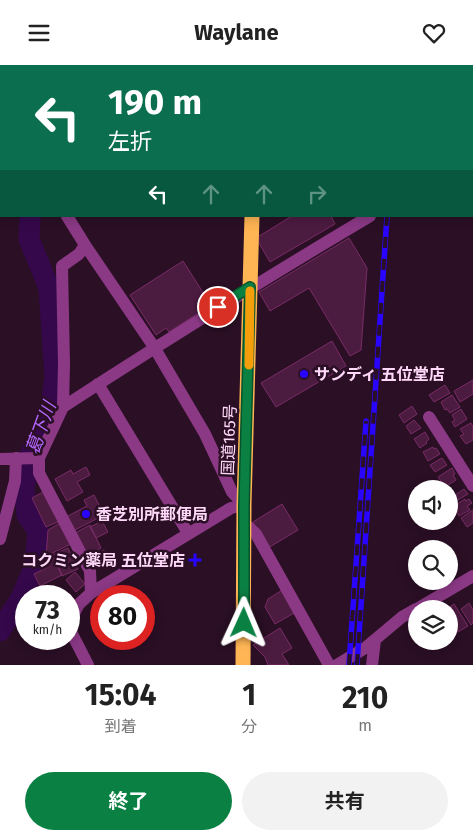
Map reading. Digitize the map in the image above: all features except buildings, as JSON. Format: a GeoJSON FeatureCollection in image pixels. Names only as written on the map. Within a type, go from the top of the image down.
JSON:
{"type":"FeatureCollection","features":[{"type":"Feature","properties":{"kind":"highway","name":"国道165号"},"geometry":{"type":"LineString","coordinates":[[243,665],[244,505],[252,217]]}},
{"type":"Feature","properties":{"kind":"street"},"geometry":{"type":"LineString","coordinates":[[68,217],[84,245],[154,347],[205,434],[232,492],[244,505],[231,508],[104,585]]}},
{"type":"Feature","properties":{"kind":"street"},"geometry":{"type":"LineString","coordinates":[[63,407],[250,287],[368,217]]}},
{"type":"Feature","properties":{"kind":"street"},"geometry":{"type":"LineString","coordinates":[[84,245],[79,254],[62,266],[63,407],[39,458],[39,473],[90,571],[91,585]]}},
{"type":"Feature","properties":{"kind":"street"},"geometry":{"type":"LineString","coordinates":[[98,384],[188,533]]}},
{"type":"Feature","properties":{"kind":"street"},"geometry":{"type":"LineString","coordinates":[[429,417],[473,486]]}},
{"type":"Feature","properties":{"kind":"street"},"geometry":{"type":"LineString","coordinates":[[0,539],[15,481],[16,458]]}},
{"type":"Feature","properties":{"kind":"street"},"geometry":{"type":"LineString","coordinates":[[0,459],[39,458]]}},
{"type":"Feature","properties":{"kind":"street"},"geometry":{"type":"LineString","coordinates":[[244,523],[256,534],[329,665]]}},
{"type":"Feature","properties":{"kind":"street"},"geometry":{"type":"LineString","coordinates":[[432,600],[473,577]]}},
{"type":"Feature","properties":{"kind":"street"},"geometry":{"type":"LineString","coordinates":[[80,603],[90,594]]}},
{"type":"Feature","properties":{"kind":"street"},"geometry":{"type":"LineString","coordinates":[[337,665],[365,648],[408,614]]}},
{"type":"Feature","properties":{"kind":"street"},"geometry":{"type":"LineString","coordinates":[[372,665],[375,640]]}},
{"type":"Feature","properties":{"kind":"street"},"geometry":{"type":"LineString","coordinates":[[80,649],[88,665]]}},
{"type":"Feature","properties":{"kind":"waterway","name":"葛下川"},"geometry":{"type":"LineString","coordinates":[[0,631],[21,598],[35,565],[38,531],[27,515],[24,488],[29,457],[51,408],[55,377],[49,288],[29,239],[30,217]]}},
{"type":"Feature","properties":{"kind":"railway"},"geometry":{"type":"LineString","coordinates":[[357,665],[387,217]]}},
{"type":"Feature","properties":{"kind":"railway"},"geometry":{"type":"LineString","coordinates":[[349,665],[366,421]]}},
{"type":"Feature","properties":{"kind":"slow traffic"},"geometry":{"type":"LineString","coordinates":[[249,365],[250,291]]}},
{"type":"Feature","properties":{"kind":"place","name":"サンディ 五位堂店"},"geometry":{"type":"Point","coordinates":[304,374]}},
{"type":"Feature","properties":{"kind":"place","name":"香芝別所郵便局"},"geometry":{"type":"Point","coordinates":[86,514]}},
{"type":"Feature","properties":{"kind":"place","name":"コクミン薬局 五位堂店"},"geometry":{"type":"Point","coordinates":[195,560]}},
{"type":"Feature","properties":{"kind":"route"},"geometry":{"type":"LineString","coordinates":[[218,307],[250,287],[244,505],[244,623]]}}]}
